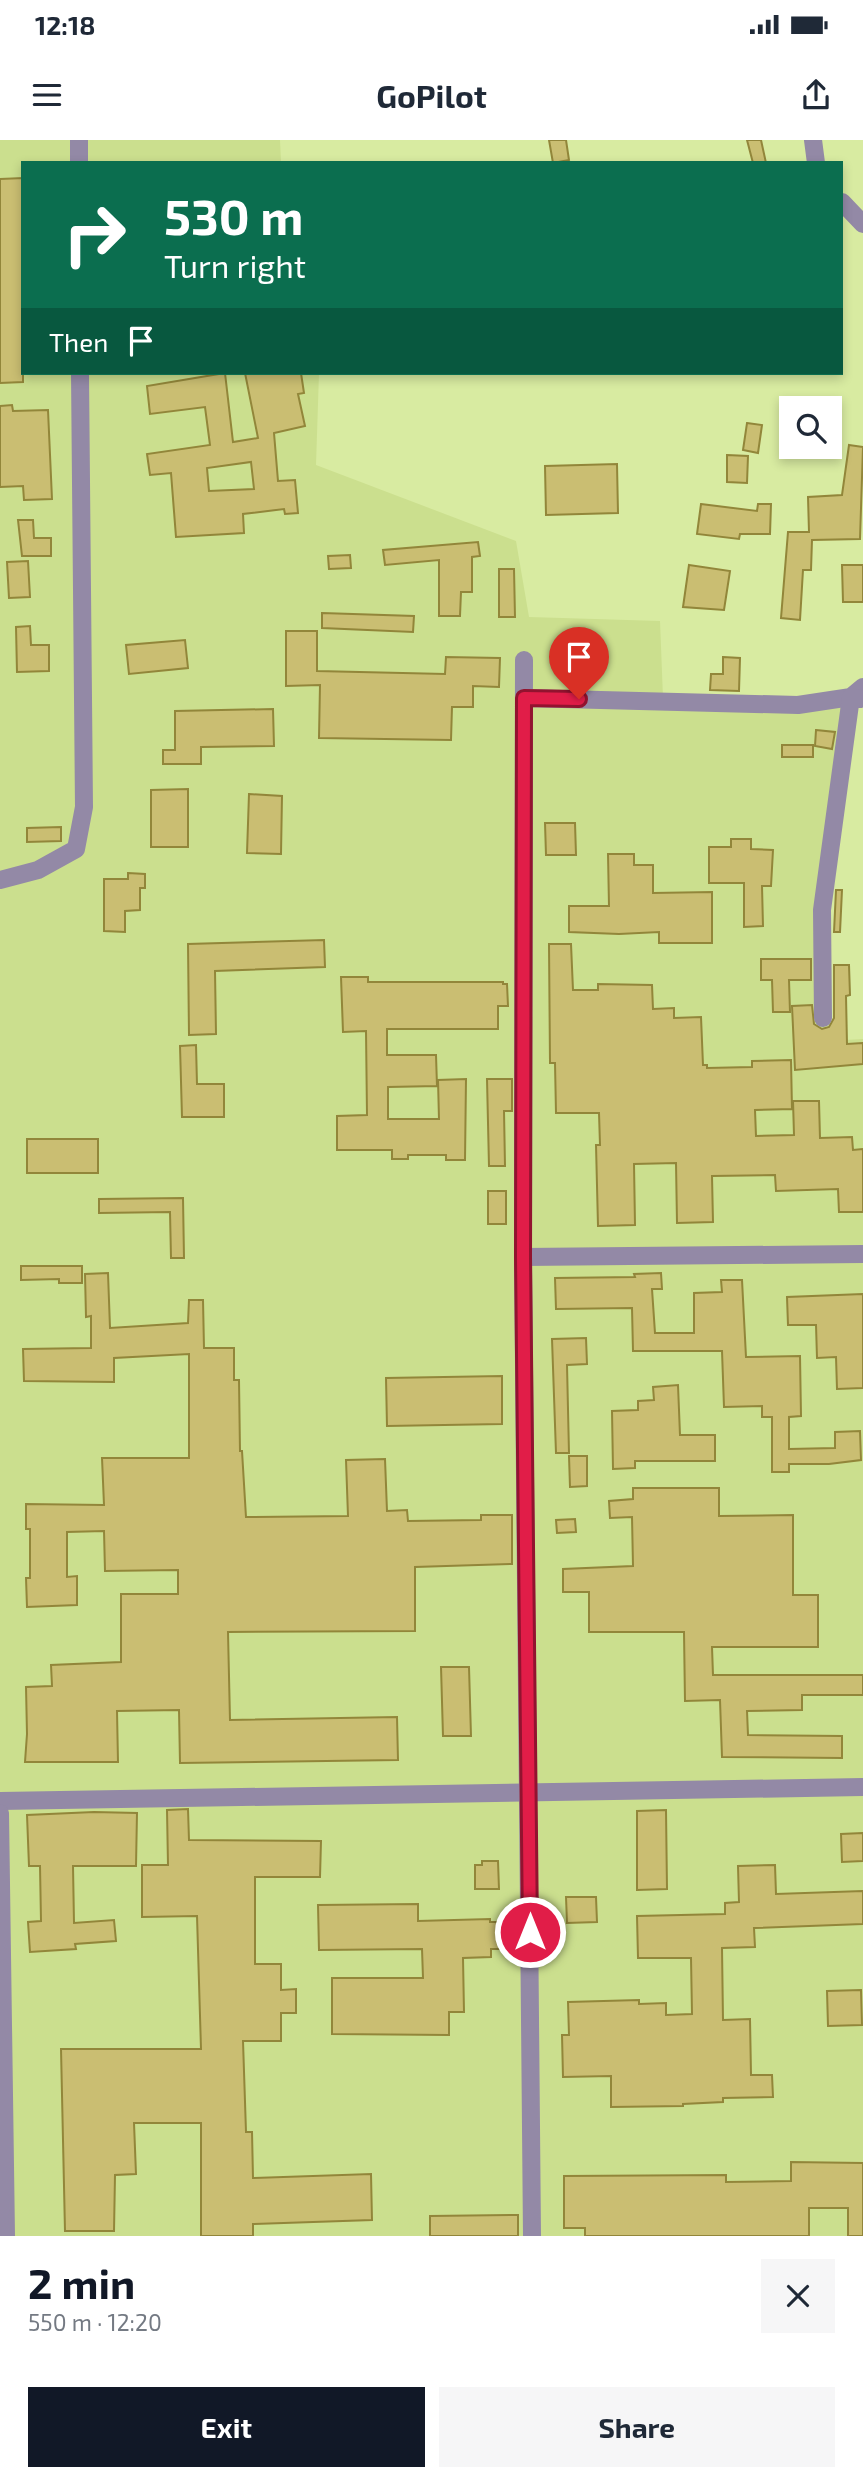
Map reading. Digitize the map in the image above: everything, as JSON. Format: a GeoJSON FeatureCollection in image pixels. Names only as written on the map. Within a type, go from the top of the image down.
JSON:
{"type":"FeatureCollection","features":[{"type":"Feature","properties":{"kind":"street"},"geometry":{"type":"LineString","coordinates":[[79,140],[79,161]]}},
{"type":"Feature","properties":{"kind":"street"},"geometry":{"type":"LineString","coordinates":[[813,140],[816,161]]}},
{"type":"Feature","properties":{"kind":"street"},"geometry":{"type":"LineString","coordinates":[[843,203],[863,224]]}},
{"type":"Feature","properties":{"kind":"street"},"geometry":{"type":"LineString","coordinates":[[0,880],[38,870],[76,849],[83,807],[80,375]]}},
{"type":"Feature","properties":{"kind":"street"},"geometry":{"type":"LineString","coordinates":[[524,660],[523,1257],[532,2236]]}},
{"type":"Feature","properties":{"kind":"street"},"geometry":{"type":"LineString","coordinates":[[524,698],[798,705],[859,695],[822,910],[823,1018]]}},
{"type":"Feature","properties":{"kind":"street"},"geometry":{"type":"LineString","coordinates":[[523,1257],[863,1254]]}},
{"type":"Feature","properties":{"kind":"street"},"geometry":{"type":"LineString","coordinates":[[0,1801],[863,1787]]}},
{"type":"Feature","properties":{"kind":"street"},"geometry":{"type":"LineString","coordinates":[[0,1813],[6,2236]]}},
{"type":"Feature","properties":{"kind":"shaded area"},"geometry":{"type":"Polygon","coordinates":[[[0,140],[280,140],[281,161],[21,161],[21,375],[319,375],[316,465],[516,541],[529,617],[660,621],[663,698],[857,707],[822,876],[827,1041],[863,1039],[863,2236],[0,2236],[0,140]]]}},
{"type":"Feature","properties":{"kind":"building"},"geometry":{"type":"Polygon","coordinates":[[[549,140],[566,140],[569,160],[553,161],[549,140]]]}},
{"type":"Feature","properties":{"kind":"building"},"geometry":{"type":"Polygon","coordinates":[[[747,140],[761,140],[766,161],[752,161],[747,140]]]}},
{"type":"Feature","properties":{"kind":"building"},"geometry":{"type":"Polygon","coordinates":[[[21,178],[23,382],[0,383],[0,179],[21,178]]]}},
{"type":"Feature","properties":{"kind":"building"},"geometry":{"type":"Polygon","coordinates":[[[225,375],[233,442],[258,438],[245,375],[301,375],[304,393],[298,394],[305,426],[274,433],[278,481],[295,480],[298,513],[285,514],[284,509],[243,514],[244,533],[176,537],[171,473],[150,475],[147,454],[210,445],[205,407],[150,414],[147,386],[225,375]],[[251,462],[207,468],[209,491],[254,489],[251,462]]]}},
{"type":"Feature","properties":{"kind":"building"},"geometry":{"type":"Polygon","coordinates":[[[12,405],[13,411],[48,410],[52,499],[24,500],[23,486],[0,487],[0,406],[12,405]]]}},
{"type":"Feature","properties":{"kind":"building"},"geometry":{"type":"Polygon","coordinates":[[[747,423],[762,425],[758,453],[743,450],[747,423]]]}},
{"type":"Feature","properties":{"kind":"building"},"geometry":{"type":"Polygon","coordinates":[[[849,445],[863,447],[860,539],[812,540],[811,570],[803,570],[800,620],[781,618],[788,532],[809,532],[808,497],[842,495],[849,445]]]}},
{"type":"Feature","properties":{"kind":"building"},"geometry":{"type":"Polygon","coordinates":[[[727,455],[748,456],[747,483],[727,482],[727,455]]]}},
{"type":"Feature","properties":{"kind":"building"},"geometry":{"type":"Polygon","coordinates":[[[617,464],[618,513],[546,515],[545,466],[617,464]]]}},
{"type":"Feature","properties":{"kind":"building"},"geometry":{"type":"Polygon","coordinates":[[[701,504],[757,511],[758,504],[771,504],[770,534],[740,534],[739,539],[697,534],[701,504]]]}},
{"type":"Feature","properties":{"kind":"building"},"geometry":{"type":"Polygon","coordinates":[[[18,520],[33,520],[34,538],[51,538],[51,556],[22,556],[18,520]]]}},
{"type":"Feature","properties":{"kind":"building"},"geometry":{"type":"Polygon","coordinates":[[[478,542],[480,556],[472,557],[472,592],[461,592],[460,616],[439,616],[439,560],[385,565],[383,550],[478,542]]]}},
{"type":"Feature","properties":{"kind":"building"},"geometry":{"type":"Polygon","coordinates":[[[350,555],[351,568],[329,569],[328,556],[350,555]]]}},
{"type":"Feature","properties":{"kind":"building"},"geometry":{"type":"Polygon","coordinates":[[[28,561],[30,597],[9,598],[7,562],[28,561]]]}},
{"type":"Feature","properties":{"kind":"building"},"geometry":{"type":"Polygon","coordinates":[[[689,565],[730,571],[724,610],[683,607],[689,565]]]}},
{"type":"Feature","properties":{"kind":"building"},"geometry":{"type":"Polygon","coordinates":[[[842,565],[863,565],[863,602],[843,602],[842,565]]]}},
{"type":"Feature","properties":{"kind":"building"},"geometry":{"type":"Polygon","coordinates":[[[499,569],[514,569],[515,617],[499,617],[499,569]]]}},
{"type":"Feature","properties":{"kind":"building"},"geometry":{"type":"Polygon","coordinates":[[[322,613],[414,616],[413,632],[322,628],[322,613]]]}},
{"type":"Feature","properties":{"kind":"building"},"geometry":{"type":"Polygon","coordinates":[[[30,626],[31,645],[49,645],[49,671],[17,672],[16,627],[30,626]]]}},
{"type":"Feature","properties":{"kind":"building"},"geometry":{"type":"Polygon","coordinates":[[[286,631],[317,631],[317,671],[445,674],[446,657],[500,658],[499,687],[473,686],[473,707],[452,707],[451,740],[319,738],[320,685],[286,686],[286,631]]]}},
{"type":"Feature","properties":{"kind":"building"},"geometry":{"type":"Polygon","coordinates":[[[185,640],[188,668],[129,674],[126,645],[185,640]]]}},
{"type":"Feature","properties":{"kind":"building"},"geometry":{"type":"Polygon","coordinates":[[[723,657],[740,658],[739,691],[710,690],[711,674],[723,674],[723,657]]]}},
{"type":"Feature","properties":{"kind":"building"},"geometry":{"type":"Polygon","coordinates":[[[273,709],[274,746],[201,747],[201,764],[163,764],[163,750],[175,750],[175,711],[273,709]]]}},
{"type":"Feature","properties":{"kind":"building"},"geometry":{"type":"Polygon","coordinates":[[[816,730],[835,732],[832,749],[815,746],[816,730]]]}},
{"type":"Feature","properties":{"kind":"building"},"geometry":{"type":"Polygon","coordinates":[[[782,745],[813,745],[813,757],[782,757],[782,745]]]}},
{"type":"Feature","properties":{"kind":"building"},"geometry":{"type":"Polygon","coordinates":[[[188,789],[188,847],[151,847],[151,790],[188,789]]]}},
{"type":"Feature","properties":{"kind":"building"},"geometry":{"type":"Polygon","coordinates":[[[249,794],[282,796],[281,854],[247,853],[249,794]]]}},
{"type":"Feature","properties":{"kind":"building"},"geometry":{"type":"Polygon","coordinates":[[[545,823],[575,823],[576,855],[546,855],[545,823]]]}},
{"type":"Feature","properties":{"kind":"building"},"geometry":{"type":"Polygon","coordinates":[[[61,827],[61,841],[27,842],[27,828],[61,827]]]}},
{"type":"Feature","properties":{"kind":"building"},"geometry":{"type":"Polygon","coordinates":[[[731,839],[751,839],[751,849],[773,850],[771,886],[762,886],[763,926],[744,927],[744,883],[709,883],[709,847],[731,847],[731,839]]]}},
{"type":"Feature","properties":{"kind":"building"},"geometry":{"type":"Polygon","coordinates":[[[608,854],[634,854],[634,865],[653,865],[653,893],[712,892],[712,943],[659,943],[659,932],[569,932],[569,906],[609,906],[608,854]]]}},
{"type":"Feature","properties":{"kind":"building"},"geometry":{"type":"Polygon","coordinates":[[[128,873],[145,874],[145,888],[140,888],[140,910],[125,911],[125,932],[104,931],[104,879],[128,879],[128,873]]]}},
{"type":"Feature","properties":{"kind":"building"},"geometry":{"type":"Polygon","coordinates":[[[836,890],[842,890],[840,932],[834,932],[836,890]]]}},
{"type":"Feature","properties":{"kind":"building"},"geometry":{"type":"Polygon","coordinates":[[[324,940],[325,967],[215,971],[216,1034],[189,1035],[188,944],[324,940]]]}},
{"type":"Feature","properties":{"kind":"building"},"geometry":{"type":"Polygon","coordinates":[[[549,944],[571,944],[573,990],[598,990],[598,984],[652,985],[653,1009],[674,1008],[674,1018],[701,1017],[703,1065],[707,1065],[707,1068],[752,1067],[752,1061],[791,1060],[792,1109],[755,1110],[756,1136],[794,1135],[793,1101],[819,1101],[820,1138],[852,1137],[853,1150],[863,1149],[863,1212],[839,1212],[838,1189],[776,1191],[775,1175],[712,1176],[713,1222],[677,1223],[676,1163],[634,1164],[635,1225],[598,1226],[596,1145],[600,1145],[599,1113],[556,1113],[555,1063],[550,1063],[549,944]]]}},
{"type":"Feature","properties":{"kind":"building"},"geometry":{"type":"Polygon","coordinates":[[[761,959],[811,959],[811,980],[789,980],[790,1012],[773,1012],[772,980],[761,980],[761,959]]]}},
{"type":"Feature","properties":{"kind":"building"},"geometry":{"type":"Polygon","coordinates":[[[834,965],[849,965],[850,995],[846,996],[847,1044],[863,1043],[863,1064],[795,1070],[792,1006],[812,1005],[814,1024],[822,1029],[829,1027],[834,1018],[834,965]]]}},
{"type":"Feature","properties":{"kind":"building"},"geometry":{"type":"Polygon","coordinates":[[[341,977],[368,977],[368,982],[507,984],[508,1006],[498,1006],[498,1029],[387,1029],[387,1055],[436,1055],[437,1086],[388,1087],[388,1119],[439,1119],[438,1080],[466,1079],[465,1160],[446,1160],[446,1155],[408,1155],[408,1159],[392,1159],[392,1150],[337,1150],[337,1116],[367,1115],[366,1031],[343,1032],[341,977]]]}},
{"type":"Feature","properties":{"kind":"building"},"geometry":{"type":"Polygon","coordinates":[[[196,1045],[197,1084],[224,1084],[224,1117],[182,1117],[180,1046],[196,1045]]]}},
{"type":"Feature","properties":{"kind":"building"},"geometry":{"type":"Polygon","coordinates":[[[487,1079],[512,1079],[512,1111],[504,1111],[505,1166],[489,1166],[487,1079]]]}},
{"type":"Feature","properties":{"kind":"building"},"geometry":{"type":"Polygon","coordinates":[[[27,1139],[98,1139],[98,1173],[27,1173],[27,1139]]]}},
{"type":"Feature","properties":{"kind":"building"},"geometry":{"type":"Polygon","coordinates":[[[488,1191],[506,1191],[506,1224],[488,1224],[488,1191]]]}},
{"type":"Feature","properties":{"kind":"building"},"geometry":{"type":"Polygon","coordinates":[[[183,1198],[184,1258],[171,1258],[170,1212],[99,1213],[99,1199],[183,1198]]]}},
{"type":"Feature","properties":{"kind":"building"},"geometry":{"type":"Polygon","coordinates":[[[21,1266],[82,1266],[82,1283],[59,1283],[59,1279],[21,1280],[21,1266]]]}},
{"type":"Feature","properties":{"kind":"building"},"geometry":{"type":"Polygon","coordinates":[[[108,1273],[110,1328],[188,1323],[189,1300],[203,1300],[204,1348],[234,1348],[234,1380],[239,1380],[240,1451],[246,1517],[348,1516],[346,1460],[385,1459],[387,1511],[407,1510],[408,1521],[481,1520],[481,1515],[512,1515],[512,1564],[415,1567],[415,1631],[228,1632],[230,1720],[397,1717],[398,1760],[180,1763],[179,1710],[117,1711],[118,1762],[25,1762],[26,1687],[52,1686],[51,1665],[121,1662],[121,1594],[178,1594],[178,1570],[105,1571],[104,1531],[67,1532],[67,1577],[77,1576],[77,1605],[27,1607],[26,1578],[30,1578],[30,1529],[26,1529],[26,1504],[104,1505],[102,1458],[189,1458],[189,1354],[114,1358],[114,1382],[24,1381],[23,1349],[91,1348],[91,1316],[86,1317],[85,1274],[108,1273]]]}},
{"type":"Feature","properties":{"kind":"building"},"geometry":{"type":"Polygon","coordinates":[[[661,1273],[662,1289],[652,1289],[655,1333],[694,1333],[694,1293],[722,1292],[721,1280],[742,1280],[746,1357],[800,1356],[801,1416],[789,1417],[789,1449],[835,1448],[835,1432],[860,1431],[861,1460],[829,1464],[789,1464],[789,1472],[772,1472],[772,1417],[762,1417],[762,1406],[724,1407],[722,1351],[633,1351],[632,1308],[556,1309],[555,1278],[635,1277],[634,1274],[661,1273]]]}},
{"type":"Feature","properties":{"kind":"building"},"geometry":{"type":"Polygon","coordinates":[[[863,1294],[863,1388],[837,1389],[836,1357],[817,1358],[816,1325],[788,1325],[787,1297],[863,1294]]]}},
{"type":"Feature","properties":{"kind":"building"},"geometry":{"type":"Polygon","coordinates":[[[586,1338],[587,1364],[567,1365],[569,1453],[556,1453],[552,1339],[586,1338]]]}},
{"type":"Feature","properties":{"kind":"building"},"geometry":{"type":"Polygon","coordinates":[[[502,1376],[502,1424],[387,1426],[386,1378],[502,1376]]]}},
{"type":"Feature","properties":{"kind":"building"},"geometry":{"type":"Polygon","coordinates":[[[678,1385],[680,1435],[715,1435],[715,1461],[635,1461],[635,1468],[613,1469],[612,1411],[638,1410],[638,1401],[654,1400],[653,1387],[678,1385]]]}},
{"type":"Feature","properties":{"kind":"building"},"geometry":{"type":"Polygon","coordinates":[[[569,1456],[587,1456],[587,1486],[570,1487],[569,1456]]]}},
{"type":"Feature","properties":{"kind":"building"},"geometry":{"type":"Polygon","coordinates":[[[633,1488],[719,1488],[719,1516],[793,1515],[793,1595],[818,1595],[818,1647],[712,1647],[713,1675],[863,1675],[863,1695],[802,1695],[802,1710],[747,1711],[748,1735],[842,1736],[842,1758],[722,1757],[720,1700],[685,1701],[684,1632],[589,1632],[589,1592],[563,1592],[563,1569],[633,1566],[632,1517],[610,1518],[609,1501],[633,1499],[633,1488]]]}},
{"type":"Feature","properties":{"kind":"building"},"geometry":{"type":"Polygon","coordinates":[[[575,1519],[576,1532],[557,1533],[556,1520],[575,1519]]]}},
{"type":"Feature","properties":{"kind":"building"},"geometry":{"type":"Polygon","coordinates":[[[441,1667],[469,1667],[471,1736],[443,1736],[441,1667]]]}},
{"type":"Feature","properties":{"kind":"building"},"geometry":{"type":"Polygon","coordinates":[[[188,1809],[189,1840],[321,1841],[320,1877],[255,1877],[255,1964],[281,1964],[281,1990],[296,1989],[296,2013],[281,2013],[281,2041],[243,2041],[246,2132],[252,2132],[253,2178],[371,2174],[372,2220],[253,2224],[253,2236],[201,2236],[201,2123],[134,2123],[136,2174],[115,2175],[114,2231],[65,2231],[61,2049],[201,2049],[197,1916],[142,1917],[142,1865],[168,1865],[167,1810],[188,1809]]]}},
{"type":"Feature","properties":{"kind":"building"},"geometry":{"type":"Polygon","coordinates":[[[666,1810],[667,1889],[637,1890],[637,1811],[666,1810]]]}},
{"type":"Feature","properties":{"kind":"building"},"geometry":{"type":"Polygon","coordinates":[[[137,1813],[136,1866],[73,1866],[74,1923],[114,1920],[116,1941],[75,1944],[76,1949],[30,1952],[28,1922],[41,1921],[40,1866],[29,1866],[27,1815],[137,1813]]]}},
{"type":"Feature","properties":{"kind":"building"},"geometry":{"type":"Polygon","coordinates":[[[863,1833],[863,1861],[842,1862],[841,1834],[863,1833]]]}},
{"type":"Feature","properties":{"kind":"building"},"geometry":{"type":"Polygon","coordinates":[[[482,1861],[498,1861],[499,1889],[475,1889],[475,1865],[482,1865],[482,1861]]]}},
{"type":"Feature","properties":{"kind":"building"},"geometry":{"type":"Polygon","coordinates":[[[775,1865],[776,1894],[863,1891],[863,1924],[754,1928],[755,1947],[722,1948],[723,2020],[750,2019],[751,2075],[772,2075],[773,2097],[723,2098],[723,2102],[683,2106],[611,2107],[611,2076],[563,2077],[562,2035],[569,2035],[568,2002],[639,2000],[639,2004],[666,2003],[666,2015],[692,2014],[691,1958],[638,1958],[637,1916],[725,1914],[725,1903],[739,1902],[738,1866],[775,1865]]]}},
{"type":"Feature","properties":{"kind":"building"},"geometry":{"type":"Polygon","coordinates":[[[566,1897],[596,1897],[597,1922],[567,1923],[566,1897]]]}},
{"type":"Feature","properties":{"kind":"building"},"geometry":{"type":"Polygon","coordinates":[[[418,1904],[418,1921],[490,1919],[490,1922],[518,1922],[518,1949],[491,1949],[491,1957],[463,1958],[464,2012],[449,2012],[449,2035],[332,2034],[332,1978],[423,1978],[422,1949],[319,1950],[318,1905],[418,1904]]]}},
{"type":"Feature","properties":{"kind":"building"},"geometry":{"type":"Polygon","coordinates":[[[861,1990],[862,2025],[828,2026],[827,1991],[861,1990]]]}},
{"type":"Feature","properties":{"kind":"building"},"geometry":{"type":"Polygon","coordinates":[[[791,2162],[863,2163],[863,2236],[848,2236],[848,2208],[809,2208],[809,2236],[585,2236],[585,2228],[564,2228],[564,2176],[726,2175],[726,2182],[791,2181],[791,2162]]]}},
{"type":"Feature","properties":{"kind":"building"},"geometry":{"type":"Polygon","coordinates":[[[518,2215],[518,2236],[430,2236],[430,2216],[518,2215]]]}},
{"type":"Feature","properties":{"kind":"route"},"geometry":{"type":"LineString","coordinates":[[530,1932],[523,1257],[524,698],[579,699]]}}]}
